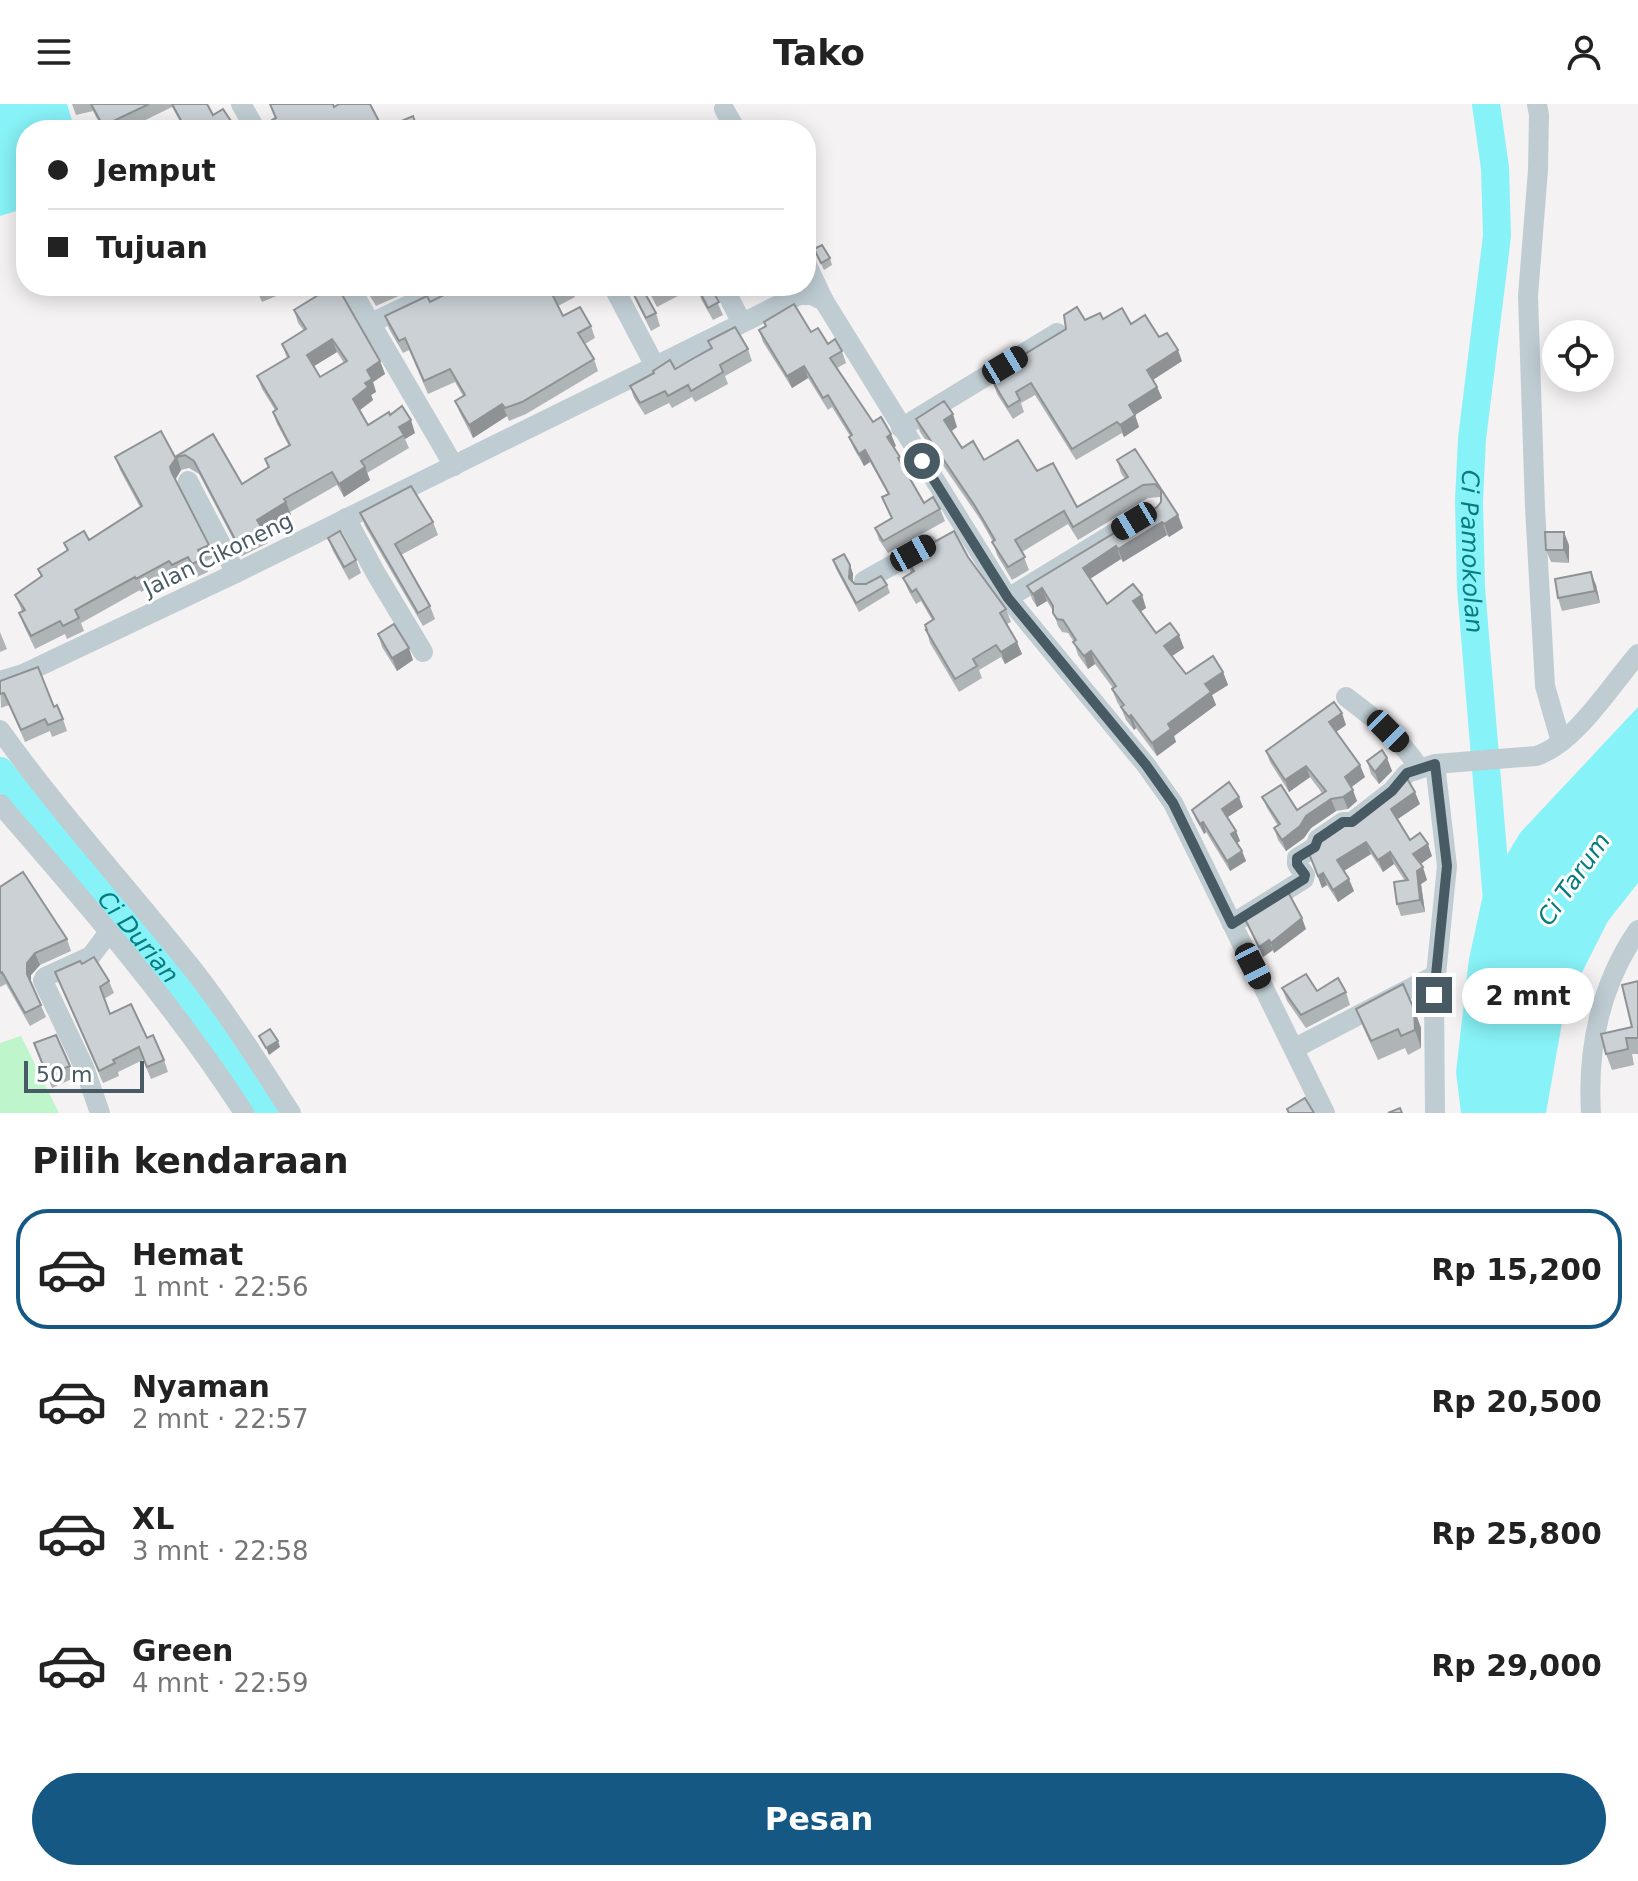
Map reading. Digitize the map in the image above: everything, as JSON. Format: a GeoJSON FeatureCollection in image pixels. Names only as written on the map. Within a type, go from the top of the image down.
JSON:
{"type":"FeatureCollection","features":[{"type":"Feature","properties":{"kind":"street"},"geometry":{"type":"LineString","coordinates":[[1537,104],[1538,170],[1528,296],[1534,492],[1545,686],[1561,742]]}},
{"type":"Feature","properties":{"kind":"street"},"geometry":{"type":"LineString","coordinates":[[724,109],[730,120]]}},
{"type":"Feature","properties":{"kind":"street"},"geometry":{"type":"LineString","coordinates":[[816,284],[901,428],[1008,598],[1146,765],[1173,803],[1325,1113]]}},
{"type":"Feature","properties":{"kind":"street"},"geometry":{"type":"LineString","coordinates":[[355,296],[454,466]]}},
{"type":"Feature","properties":{"kind":"street"},"geometry":{"type":"LineString","coordinates":[[371,323],[428,296]]}},
{"type":"Feature","properties":{"kind":"street"},"geometry":{"type":"LineString","coordinates":[[618,296],[655,366]]}},
{"type":"Feature","properties":{"kind":"street"},"geometry":{"type":"LineString","coordinates":[[728,296],[742,323]]}},
{"type":"Feature","properties":{"kind":"street","name":"Jalan Cikoneng"},"geometry":{"type":"LineString","coordinates":[[0,681],[59,658],[236,573],[797,296]]}},
{"type":"Feature","properties":{"kind":"street","name":"Jalan Cikoneng"},"geometry":{"type":"LineString","coordinates":[[814,296],[824,301]]}},
{"type":"Feature","properties":{"kind":"street"},"geometry":{"type":"LineString","coordinates":[[901,428],[1057,333]]}},
{"type":"Feature","properties":{"kind":"street"},"geometry":{"type":"LineString","coordinates":[[188,481],[236,573]]}},
{"type":"Feature","properties":{"kind":"street"},"geometry":{"type":"LineString","coordinates":[[1008,598],[1142,516]]}},
{"type":"Feature","properties":{"kind":"street"},"geometry":{"type":"LineString","coordinates":[[346,518],[423,652]]}},
{"type":"Feature","properties":{"kind":"street"},"geometry":{"type":"LineString","coordinates":[[864,581],[962,526]]}},
{"type":"Feature","properties":{"kind":"street"},"geometry":{"type":"LineString","coordinates":[[1232,924],[1304,879],[1297,858],[1315,847],[1318,839],[1343,822],[1352,822],[1392,791],[1407,773],[1427,766],[1461,761],[1547,753],[1576,729],[1638,654]]}},
{"type":"Feature","properties":{"kind":"street"},"geometry":{"type":"LineString","coordinates":[[1346,697],[1427,766],[1447,866],[1432,1032],[1435,1113]]}},
{"type":"Feature","properties":{"kind":"street"},"geometry":{"type":"LineString","coordinates":[[0,730],[31,774],[195,973],[238,1030],[291,1113]]}},
{"type":"Feature","properties":{"kind":"street"},"geometry":{"type":"LineString","coordinates":[[0,804],[109,932],[220,1076],[244,1113]]}},
{"type":"Feature","properties":{"kind":"street"},"geometry":{"type":"LineString","coordinates":[[1591,1113],[1591,1069],[1601,1009],[1618,963],[1638,930]]}},
{"type":"Feature","properties":{"kind":"street"},"geometry":{"type":"LineString","coordinates":[[100,1113],[84,1067],[43,981],[45,977],[91,956],[109,932]]}},
{"type":"Feature","properties":{"kind":"street"},"geometry":{"type":"LineString","coordinates":[[1295,1048],[1436,975]]}},
{"type":"Feature","properties":{"kind":"green space"},"geometry":{"type":"Polygon","coordinates":[[[21,1036],[59,1113],[0,1113],[0,1043],[21,1036]]]}},
{"type":"Feature","properties":{"kind":"water"},"geometry":{"type":"Polygon","coordinates":[[[0,104],[67,104],[72,120],[16,120],[16,211],[0,216],[0,104]]]}},
{"type":"Feature","properties":{"kind":"water","name":"Ci Tarum"},"geometry":{"type":"Polygon","coordinates":[[[1638,707],[1638,883],[1608,921],[1565,1006],[1546,1113],[1461,1113],[1456,1072],[1469,959],[1483,895],[1520,833],[1638,707]]]}},
{"type":"Feature","properties":{"kind":"building"},"geometry":{"type":"Polygon","coordinates":[[[91,104],[149,104],[116,120],[100,120],[91,104]]]}},
{"type":"Feature","properties":{"kind":"building"},"geometry":{"type":"Polygon","coordinates":[[[172,104],[207,104],[213,115],[223,109],[230,120],[181,120],[172,104]]]}},
{"type":"Feature","properties":{"kind":"building"},"geometry":{"type":"Polygon","coordinates":[[[270,104],[333,104],[334,107],[339,104],[370,104],[378,120],[272,120],[276,118],[270,104]]]}},
{"type":"Feature","properties":{"kind":"building"},"geometry":{"type":"Polygon","coordinates":[[[822,245],[830,258],[821,263],[816,248],[822,245]]]}},
{"type":"Feature","properties":{"kind":"building"},"geometry":{"type":"Polygon","coordinates":[[[317,296],[343,296],[380,361],[367,370],[372,379],[365,383],[368,387],[353,399],[368,425],[402,406],[411,420],[399,427],[404,435],[361,461],[365,467],[339,484],[332,472],[284,499],[286,502],[257,520],[263,530],[237,543],[194,461],[185,455],[177,457],[170,467],[172,473],[209,545],[198,550],[203,559],[192,564],[188,557],[172,565],[169,561],[75,610],[79,618],[63,626],[60,621],[31,636],[19,613],[25,610],[15,595],[42,576],[38,569],[68,550],[64,543],[84,531],[89,540],[142,506],[115,457],[161,431],[175,457],[213,434],[242,484],[269,467],[265,459],[290,445],[273,412],[277,409],[257,376],[289,357],[282,344],[306,329],[294,310],[317,296]],[[332,339],[307,355],[320,377],[347,361],[332,339]]]}},
{"type":"Feature","properties":{"kind":"building"},"geometry":{"type":"Polygon","coordinates":[[[427,296],[430,302],[442,296],[553,296],[563,316],[580,307],[591,326],[578,333],[594,359],[522,402],[505,408],[502,404],[469,425],[455,401],[465,395],[450,369],[424,381],[405,338],[399,341],[385,316],[427,296]]]}},
{"type":"Feature","properties":{"kind":"building"},"geometry":{"type":"Polygon","coordinates":[[[635,296],[646,296],[656,313],[646,318],[635,296]]]}},
{"type":"Feature","properties":{"kind":"building"},"geometry":{"type":"Polygon","coordinates":[[[702,296],[716,296],[719,302],[708,308],[702,296]]]}},
{"type":"Feature","properties":{"kind":"building"},"geometry":{"type":"Polygon","coordinates":[[[794,304],[811,332],[818,328],[828,344],[835,339],[842,351],[830,358],[873,422],[881,417],[891,434],[887,437],[924,503],[933,497],[940,509],[883,541],[875,528],[892,518],[882,497],[889,494],[865,450],[859,454],[849,437],[852,435],[828,395],[823,398],[804,366],[787,376],[759,330],[766,326],[764,322],[794,304]]]}},
{"type":"Feature","properties":{"kind":"building"},"geometry":{"type":"Polygon","coordinates":[[[1077,307],[1085,320],[1100,313],[1103,319],[1122,308],[1131,324],[1145,315],[1159,337],[1167,333],[1178,350],[1147,370],[1157,387],[1129,405],[1135,415],[1072,449],[1031,383],[1016,392],[1020,400],[1008,407],[993,382],[998,380],[995,376],[1007,368],[1005,366],[1066,329],[1064,315],[1077,307]]]}},
{"type":"Feature","properties":{"kind":"building"},"geometry":{"type":"Polygon","coordinates":[[[735,327],[748,349],[720,365],[723,372],[691,391],[688,385],[668,396],[665,391],[640,403],[630,386],[670,360],[675,369],[712,348],[708,341],[735,327]]]}},
{"type":"Feature","properties":{"kind":"building"},"geometry":{"type":"Polygon","coordinates":[[[944,401],[953,414],[944,420],[962,448],[973,441],[984,460],[1018,440],[1037,471],[1053,463],[1077,507],[1128,477],[1117,460],[1135,449],[1178,515],[1118,549],[1116,546],[1083,568],[1107,604],[1133,584],[1142,595],[1133,601],[1156,633],[1170,623],[1179,635],[1164,646],[1186,674],[1213,656],[1223,672],[1205,684],[1211,692],[1168,724],[1171,729],[1152,743],[1121,707],[1124,705],[1112,689],[1116,686],[1091,651],[1084,656],[1073,642],[1076,640],[1063,620],[1057,619],[1053,613],[1053,606],[1042,588],[1033,594],[1027,586],[1157,507],[1161,502],[1161,490],[1155,484],[1143,485],[1073,527],[1064,511],[1015,540],[1025,557],[1008,567],[975,506],[916,419],[944,401]]]}},
{"type":"Feature","properties":{"kind":"building"},"geometry":{"type":"Polygon","coordinates":[[[411,486],[433,522],[395,544],[430,606],[418,613],[360,513],[411,486]]]}},
{"type":"Feature","properties":{"kind":"building"},"geometry":{"type":"Polygon","coordinates":[[[340,531],[356,560],[344,567],[328,538],[340,531]]]}},
{"type":"Feature","properties":{"kind":"building"},"geometry":{"type":"Polygon","coordinates":[[[954,531],[968,557],[1006,609],[1000,613],[1017,642],[1001,652],[996,645],[973,659],[977,666],[955,679],[926,630],[925,625],[934,619],[916,589],[912,592],[903,578],[914,571],[905,558],[954,531]]]}},
{"type":"Feature","properties":{"kind":"building"},"geometry":{"type":"Polygon","coordinates":[[[1545,532],[1564,532],[1564,550],[1546,550],[1545,532]]]}},
{"type":"Feature","properties":{"kind":"building"},"geometry":{"type":"Polygon","coordinates":[[[844,554],[850,565],[849,578],[855,584],[866,584],[881,576],[887,585],[856,603],[833,560],[844,554]]]}},
{"type":"Feature","properties":{"kind":"building"},"geometry":{"type":"Polygon","coordinates":[[[1591,572],[1595,591],[1558,598],[1555,579],[1591,572]]]}},
{"type":"Feature","properties":{"kind":"building"},"geometry":{"type":"Polygon","coordinates":[[[394,624],[409,648],[392,658],[378,634],[394,624]]]}},
{"type":"Feature","properties":{"kind":"building"},"geometry":{"type":"Polygon","coordinates":[[[38,667],[54,707],[57,705],[63,719],[48,725],[45,719],[21,730],[4,693],[0,694],[0,681],[38,667]]]}},
{"type":"Feature","properties":{"kind":"building"},"geometry":{"type":"Polygon","coordinates":[[[1334,702],[1342,713],[1329,722],[1360,765],[1345,777],[1353,790],[1343,797],[1331,799],[1306,816],[1300,826],[1282,840],[1274,828],[1280,824],[1262,797],[1281,785],[1297,810],[1326,791],[1306,766],[1285,780],[1266,751],[1334,702]]]}},
{"type":"Feature","properties":{"kind":"building"},"geometry":{"type":"Polygon","coordinates":[[[1382,750],[1387,758],[1375,772],[1367,761],[1382,750]]]}},
{"type":"Feature","properties":{"kind":"building"},"geometry":{"type":"Polygon","coordinates":[[[1406,777],[1415,792],[1391,809],[1410,840],[1420,833],[1428,844],[1413,854],[1423,867],[1417,871],[1420,900],[1397,904],[1394,882],[1408,880],[1390,852],[1378,860],[1366,842],[1337,860],[1349,879],[1333,890],[1323,873],[1318,876],[1308,851],[1318,845],[1324,835],[1343,823],[1356,820],[1396,789],[1406,777]]]}},
{"type":"Feature","properties":{"kind":"building"},"geometry":{"type":"Polygon","coordinates":[[[1229,782],[1239,797],[1222,809],[1236,831],[1231,834],[1242,851],[1227,861],[1192,810],[1229,782]]]}},
{"type":"Feature","properties":{"kind":"building"},"geometry":{"type":"Polygon","coordinates":[[[23,872],[67,939],[35,953],[27,963],[27,974],[41,1005],[25,1013],[0,973],[0,887],[23,872]]]}},
{"type":"Feature","properties":{"kind":"building"},"geometry":{"type":"Polygon","coordinates":[[[1288,892],[1302,918],[1271,943],[1269,940],[1259,947],[1245,919],[1288,892]]]}},
{"type":"Feature","properties":{"kind":"building"},"geometry":{"type":"Polygon","coordinates":[[[94,957],[109,981],[100,987],[110,1014],[131,1004],[147,1038],[153,1035],[164,1060],[147,1067],[139,1047],[99,1071],[55,972],[94,957]]]}},
{"type":"Feature","properties":{"kind":"building"},"geometry":{"type":"Polygon","coordinates":[[[1306,974],[1317,991],[1338,978],[1346,992],[1301,1015],[1282,988],[1306,974]]]}},
{"type":"Feature","properties":{"kind":"building"},"geometry":{"type":"Polygon","coordinates":[[[1638,981],[1638,1038],[1626,1038],[1628,1049],[1606,1054],[1601,1034],[1632,1027],[1622,985],[1638,981]]]}},
{"type":"Feature","properties":{"kind":"building"},"geometry":{"type":"Polygon","coordinates":[[[1403,984],[1414,1009],[1415,1030],[1401,1036],[1398,1029],[1371,1041],[1356,1009],[1403,984]]]}},
{"type":"Feature","properties":{"kind":"building"},"geometry":{"type":"Polygon","coordinates":[[[270,1029],[278,1041],[266,1048],[259,1036],[270,1029]]]}},
{"type":"Feature","properties":{"kind":"building"},"geometry":{"type":"Polygon","coordinates":[[[56,1035],[70,1066],[47,1075],[34,1043],[56,1035]]]}},
{"type":"Feature","properties":{"kind":"building"},"geometry":{"type":"Polygon","coordinates":[[[1305,1098],[1314,1113],[1289,1113],[1287,1109],[1305,1098]]]}},
{"type":"Feature","properties":{"kind":"waterway","name":"Ci Pamokolan"},"geometry":{"type":"LineString","coordinates":[[1486,104],[1495,168],[1497,236],[1472,439],[1469,501],[1471,588],[1498,912]]}},
{"type":"Feature","properties":{"kind":"waterway","name":"Ci Durian"},"geometry":{"type":"LineString","coordinates":[[0,771],[187,996],[266,1113]]}},
{"type":"Feature","properties":{"kind":"route"},"geometry":{"type":"LineString","coordinates":[[922,461],[1008,598],[1146,765],[1173,803],[1232,924],[1304,879],[1297,858],[1315,847],[1318,839],[1343,822],[1352,822],[1392,791],[1407,773],[1435,764],[1447,889],[1434,995]]}}]}
